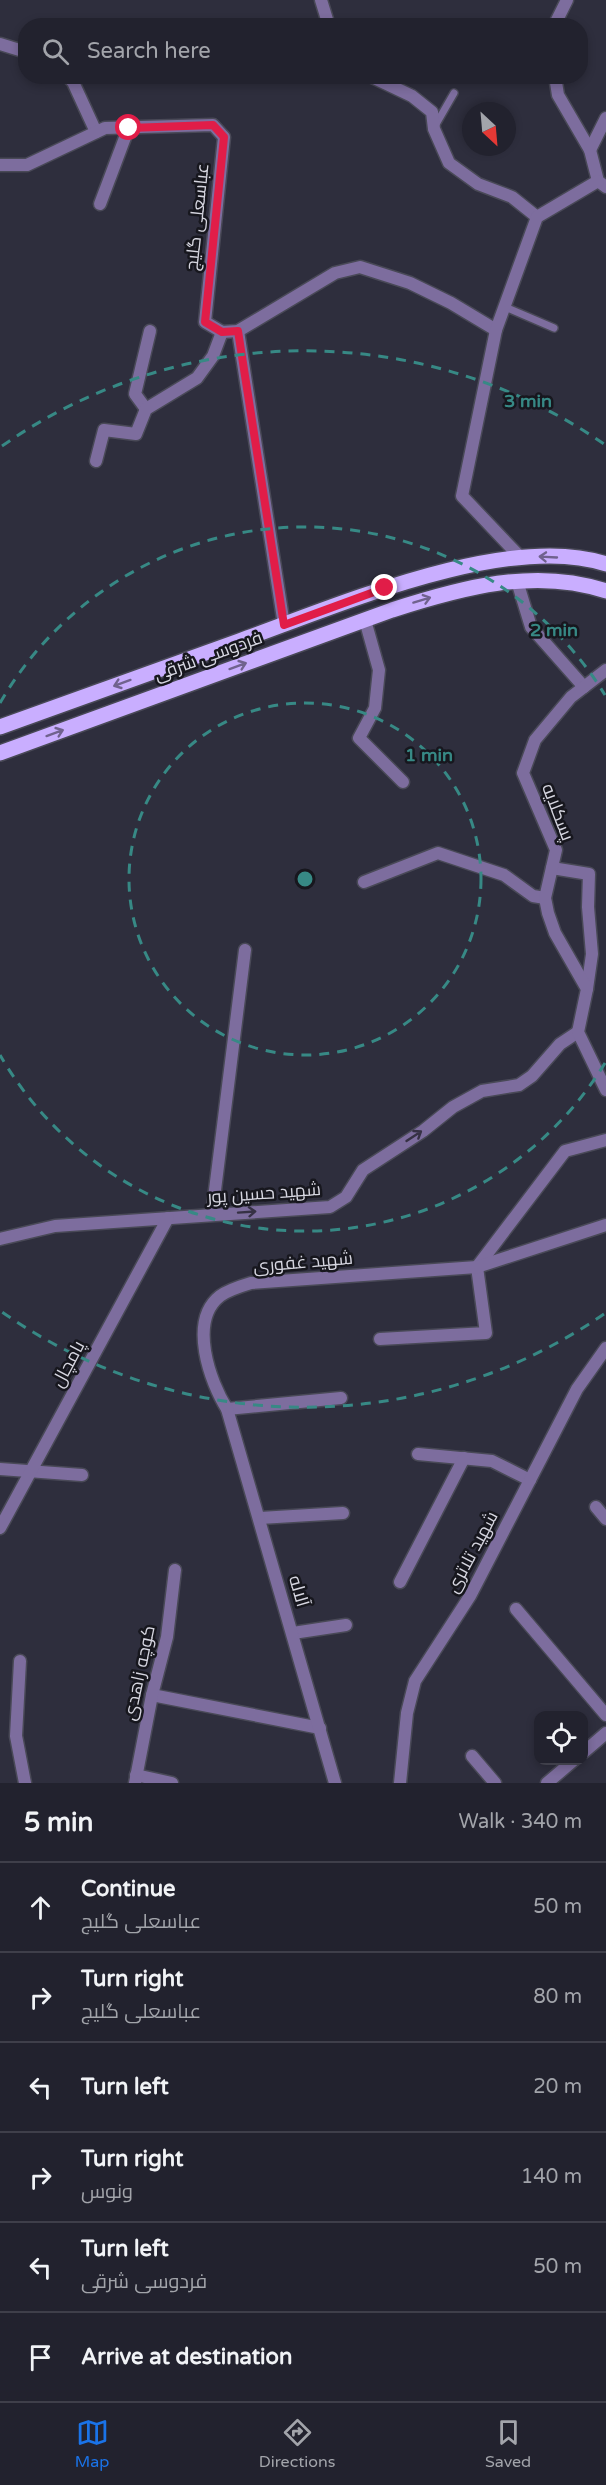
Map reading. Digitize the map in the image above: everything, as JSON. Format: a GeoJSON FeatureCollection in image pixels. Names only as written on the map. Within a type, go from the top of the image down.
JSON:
{"type":"FeatureCollection","features":[{"type":"Feature","properties":{"kind":"main road","name":"فردوسی شرقی"},"geometry":{"type":"LineString","coordinates":[[0,727],[385,588],[452,569],[533,556],[591,559],[606,564]]}},
{"type":"Feature","properties":{"kind":"main road","name":"فردوسی شرقی"},"geometry":{"type":"LineString","coordinates":[[0,753],[365,620],[456,590],[533,579],[586,584],[606,591]]}},
{"type":"Feature","properties":{"kind":"street"},"geometry":{"type":"LineString","coordinates":[[321,0],[327,18]]}},
{"type":"Feature","properties":{"kind":"street"},"geometry":{"type":"LineString","coordinates":[[558,18],[567,0]]}},
{"type":"Feature","properties":{"kind":"street"},"geometry":{"type":"LineString","coordinates":[[0,44],[18,50]]}},
{"type":"Feature","properties":{"kind":"street"},"geometry":{"type":"LineString","coordinates":[[74,84],[96,132]]}},
{"type":"Feature","properties":{"kind":"street"},"geometry":{"type":"LineString","coordinates":[[387,84],[412,96],[432,112],[434,129],[449,163],[478,184],[512,198],[537,217]]}},
{"type":"Feature","properties":{"kind":"street"},"geometry":{"type":"LineString","coordinates":[[520,558],[462,496],[496,330],[537,217],[602,184],[590,150],[558,95],[556,84]]}},
{"type":"Feature","properties":{"kind":"street"},"geometry":{"type":"LineString","coordinates":[[590,150],[606,118]]}},
{"type":"Feature","properties":{"kind":"street","name":"عباسعلی گلیج"},"geometry":{"type":"LineString","coordinates":[[0,165],[27,165],[105,128],[213,125],[224,137],[205,322],[222,332]]}},
{"type":"Feature","properties":{"kind":"street"},"geometry":{"type":"LineString","coordinates":[[99,204],[129,128]]}},
{"type":"Feature","properties":{"kind":"street"},"geometry":{"type":"LineString","coordinates":[[96,461],[104,430],[136,434],[146,409],[197,378],[213,356],[222,332],[238,331],[335,273],[360,267],[410,283],[451,303],[496,330]]}},
{"type":"Feature","properties":{"kind":"street"},"geometry":{"type":"LineString","coordinates":[[238,331],[284,625]]}},
{"type":"Feature","properties":{"kind":"street"},"geometry":{"type":"LineString","coordinates":[[146,409],[135,394],[150,332]]}},
{"type":"Feature","properties":{"kind":"street"},"geometry":{"type":"LineString","coordinates":[[517,581],[531,627],[584,687]]}},
{"type":"Feature","properties":{"kind":"street"},"geometry":{"type":"LineString","coordinates":[[365,620],[379,670],[375,708],[358,738],[403,782]]}},
{"type":"Feature","properties":{"kind":"street","name":"پسکلایه"},"geometry":{"type":"LineString","coordinates":[[587,989],[555,933],[548,913],[545,898],[556,850],[523,773],[535,740],[572,697],[606,669]]}},
{"type":"Feature","properties":{"kind":"street"},"geometry":{"type":"LineString","coordinates":[[364,882],[438,853],[504,875],[533,896],[545,898]]}},
{"type":"Feature","properties":{"kind":"street"},"geometry":{"type":"LineString","coordinates":[[552,868],[589,874],[588,907],[592,954],[578,1032],[606,1090]]}},
{"type":"Feature","properties":{"kind":"street"},"geometry":{"type":"LineString","coordinates":[[213,1215],[245,950]]}},
{"type":"Feature","properties":{"kind":"street","name":"شهید حسین پور"},"geometry":{"type":"LineString","coordinates":[[0,1239],[55,1226],[330,1207],[346,1197],[363,1170],[423,1131],[453,1107],[482,1091],[519,1085],[531,1076],[560,1044],[578,1032]]}},
{"type":"Feature","properties":{"kind":"street"},"geometry":{"type":"LineString","coordinates":[[380,1339],[486,1333],[477,1268],[565,1150],[606,1140]]}},
{"type":"Feature","properties":{"kind":"street","name":"پامچال"},"geometry":{"type":"LineString","coordinates":[[0,1528],[168,1218]]}},
{"type":"Feature","properties":{"kind":"street","name":"شهید غفوری"},"geometry":{"type":"LineString","coordinates":[[227,1409],[211,1375],[203,1344],[206,1317],[220,1296],[251,1283],[477,1268],[606,1225]]}},
{"type":"Feature","properties":{"kind":"street","name":"شهید تلاتری"},"geometry":{"type":"LineString","coordinates":[[400,1783],[407,1713],[415,1681],[470,1596],[577,1389],[606,1347]]}},
{"type":"Feature","properties":{"kind":"street"},"geometry":{"type":"LineString","coordinates":[[227,1409],[341,1398]]}},
{"type":"Feature","properties":{"kind":"street","name":"آلاله"},"geometry":{"type":"LineString","coordinates":[[227,1409],[335,1783]]}},
{"type":"Feature","properties":{"kind":"street"},"geometry":{"type":"LineString","coordinates":[[418,1454],[492,1461],[530,1480]]}},
{"type":"Feature","properties":{"kind":"street"},"geometry":{"type":"LineString","coordinates":[[400,1582],[464,1458]]}},
{"type":"Feature","properties":{"kind":"street"},"geometry":{"type":"LineString","coordinates":[[0,1469],[82,1475]]}},
{"type":"Feature","properties":{"kind":"street"},"geometry":{"type":"LineString","coordinates":[[596,1507],[606,1519]]}},
{"type":"Feature","properties":{"kind":"street"},"geometry":{"type":"LineString","coordinates":[[260,1518],[343,1513]]}},
{"type":"Feature","properties":{"kind":"street","name":"کوچه زاهدی"},"geometry":{"type":"LineString","coordinates":[[136,1779],[152,1695],[167,1637],[175,1570]]}},
{"type":"Feature","properties":{"kind":"street"},"geometry":{"type":"LineString","coordinates":[[516,1609],[606,1715]]}},
{"type":"Feature","properties":{"kind":"street"},"geometry":{"type":"LineString","coordinates":[[292,1633],[346,1625]]}},
{"type":"Feature","properties":{"kind":"street"},"geometry":{"type":"LineString","coordinates":[[20,1661],[16,1736],[25,1783]]}},
{"type":"Feature","properties":{"kind":"street"},"geometry":{"type":"LineString","coordinates":[[152,1695],[320,1728]]}},
{"type":"Feature","properties":{"kind":"street"},"geometry":{"type":"LineString","coordinates":[[588,1749],[606,1733]]}},
{"type":"Feature","properties":{"kind":"street"},"geometry":{"type":"LineString","coordinates":[[472,1756],[495,1783]]}},
{"type":"Feature","properties":{"kind":"street"},"geometry":{"type":"LineString","coordinates":[[547,1783],[569,1765]]}},
{"type":"Feature","properties":{"kind":"street"},"geometry":{"type":"LineString","coordinates":[[136,1779],[172,1783]]}},
{"type":"Feature","properties":{"kind":"lane"},"geometry":{"type":"LineString","coordinates":[[434,129],[454,93]]}},
{"type":"Feature","properties":{"kind":"lane"},"geometry":{"type":"LineString","coordinates":[[505,307],[554,328]]}},
{"type":"Feature","properties":{"kind":"route"},"geometry":{"type":"LineString","coordinates":[[129,128],[213,125],[224,137],[205,322],[222,332],[238,331],[284,625],[385,588]]}}]}
